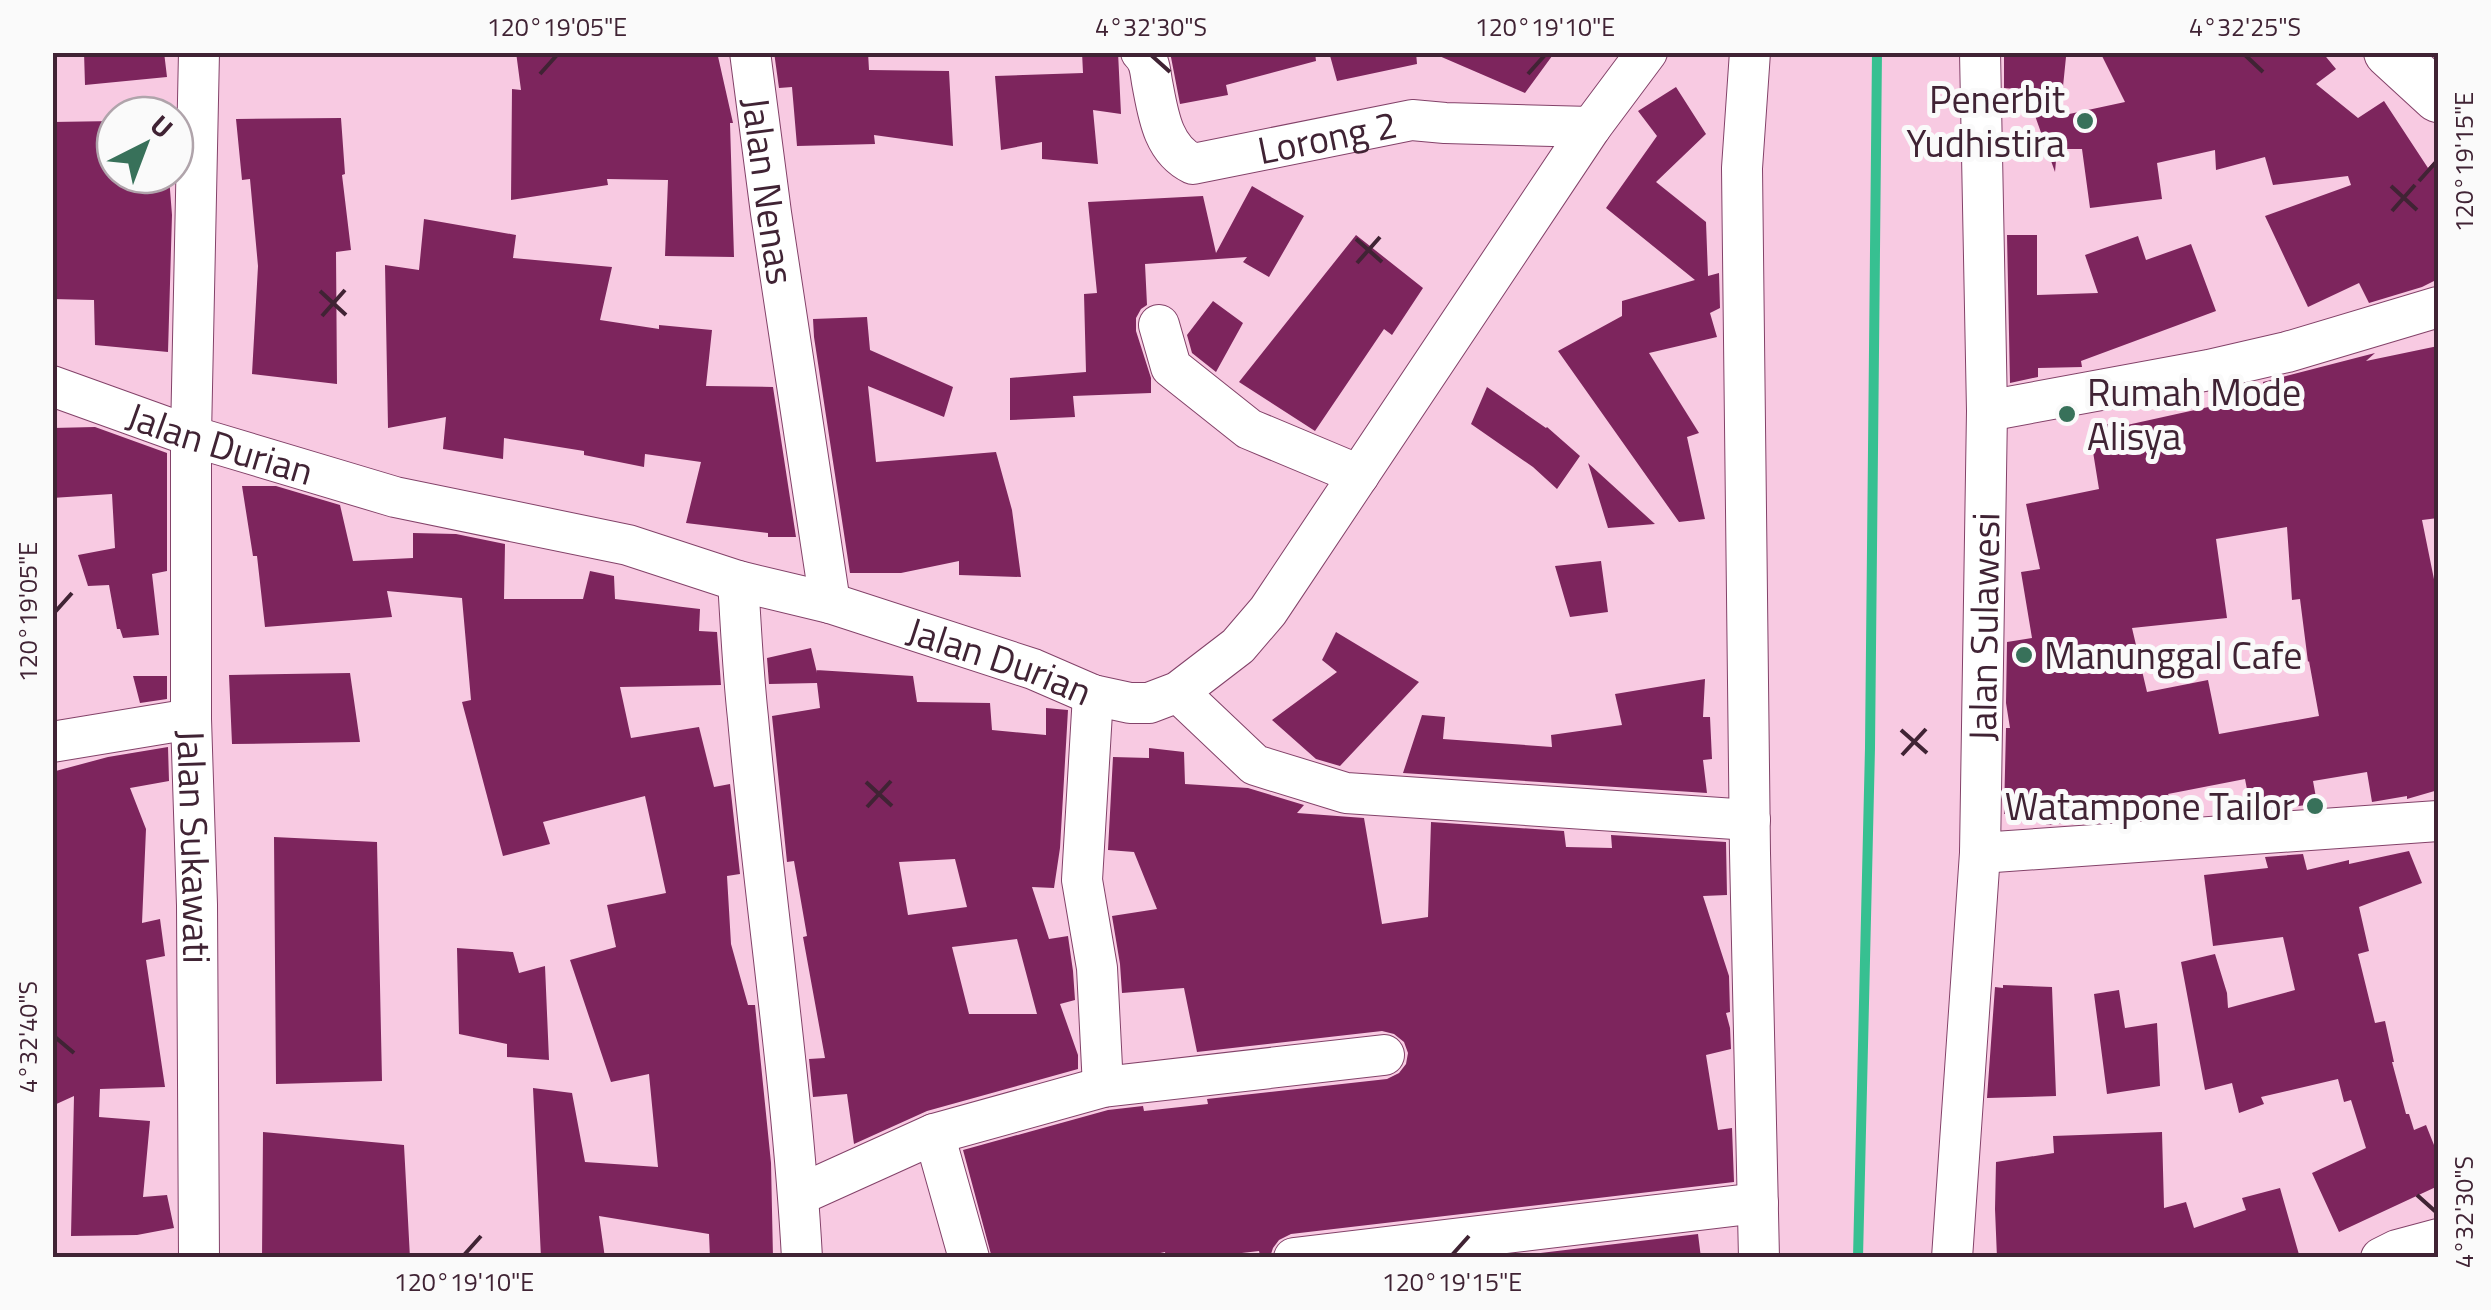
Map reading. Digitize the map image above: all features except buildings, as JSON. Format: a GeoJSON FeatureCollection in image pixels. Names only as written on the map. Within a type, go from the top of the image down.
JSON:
{"type":"FeatureCollection","features":[{"type":"Feature","properties":{"kind":"main road"},"geometry":{"type":"LineString","coordinates":[[2389,52],[2438,97]]}},
{"type":"Feature","properties":{"kind":"street","name":"Jalan Sukawati"},"geometry":{"type":"LineString","coordinates":[[199,52],[191,719],[198,904],[200,1258]]}},
{"type":"Feature","properties":{"kind":"street","name":"Jalan Nenas"},"geometry":{"type":"LineString","coordinates":[[750,52],[830,604]]}},
{"type":"Feature","properties":{"kind":"street","name":"Lorong 2"},"geometry":{"type":"LineString","coordinates":[[1141,52],[1148,60],[1158,114],[1174,151],[1193,164],[1412,120],[1591,127]]}},
{"type":"Feature","properties":{"kind":"street","name":"Jalan Durian"},"geometry":{"type":"LineString","coordinates":[[52,386],[192,436],[395,496],[628,545],[1032,669],[1094,696],[1149,703],[1178,692],[1238,646],[1268,611],[1591,127],[1646,52]]}},
{"type":"Feature","properties":{"kind":"street"},"geometry":{"type":"LineString","coordinates":[[1750,52],[1742,168],[1760,1258]]}},
{"type":"Feature","properties":{"kind":"street","name":"Jalan Sulawesi"},"geometry":{"type":"LineString","coordinates":[[1952,1258],[1980,853],[1987,411],[1980,52]]}},
{"type":"Feature","properties":{"kind":"street"},"geometry":{"type":"LineString","coordinates":[[1987,411],[2225,367],[2438,307]]}},
{"type":"Feature","properties":{"kind":"street"},"geometry":{"type":"LineString","coordinates":[[1158,325],[1170,366],[1249,429],[1359,475]]}},
{"type":"Feature","properties":{"kind":"street"},"geometry":{"type":"LineString","coordinates":[[738,581],[802,1258]]}},
{"type":"Feature","properties":{"kind":"street"},"geometry":{"type":"LineString","coordinates":[[1178,692],[1255,765],[1346,793],[1750,820]]}},
{"type":"Feature","properties":{"kind":"street"},"geometry":{"type":"LineString","coordinates":[[1094,696],[1082,880],[1098,968],[1104,1087]]}},
{"type":"Feature","properties":{"kind":"street"},"geometry":{"type":"LineString","coordinates":[[52,742],[191,719]]}},
{"type":"Feature","properties":{"kind":"street"},"geometry":{"type":"LineString","coordinates":[[1980,853],[2438,821]]}},
{"type":"Feature","properties":{"kind":"street"},"geometry":{"type":"LineString","coordinates":[[799,1195],[934,1134],[1104,1087],[1384,1055]]}},
{"type":"Feature","properties":{"kind":"street"},"geometry":{"type":"LineString","coordinates":[[934,1134],[969,1258]]}},
{"type":"Feature","properties":{"kind":"street"},"geometry":{"type":"LineString","coordinates":[[1294,1258],[1758,1203]]}},
{"type":"Feature","properties":{"kind":"street"},"geometry":{"type":"LineString","coordinates":[[2381,1258],[2438,1239]]}},
{"type":"Feature","properties":{"kind":"waterway"},"geometry":{"type":"LineString","coordinates":[[1858,1258],[1870,748],[1877,52]]}},
{"type":"Feature","properties":{"kind":"place","name":"Penerbit Yudhistira"},"geometry":{"type":"Point","coordinates":[2085,121]}},
{"type":"Feature","properties":{"kind":"place","name":"Rumah Mode Alisya"},"geometry":{"type":"Point","coordinates":[2067,414]}},
{"type":"Feature","properties":{"kind":"place","name":"Manunggal Cafe"},"geometry":{"type":"Point","coordinates":[2024,655]}},
{"type":"Feature","properties":{"kind":"place","name":"Watampone Tailor"},"geometry":{"type":"Point","coordinates":[2315,806]}}]}
